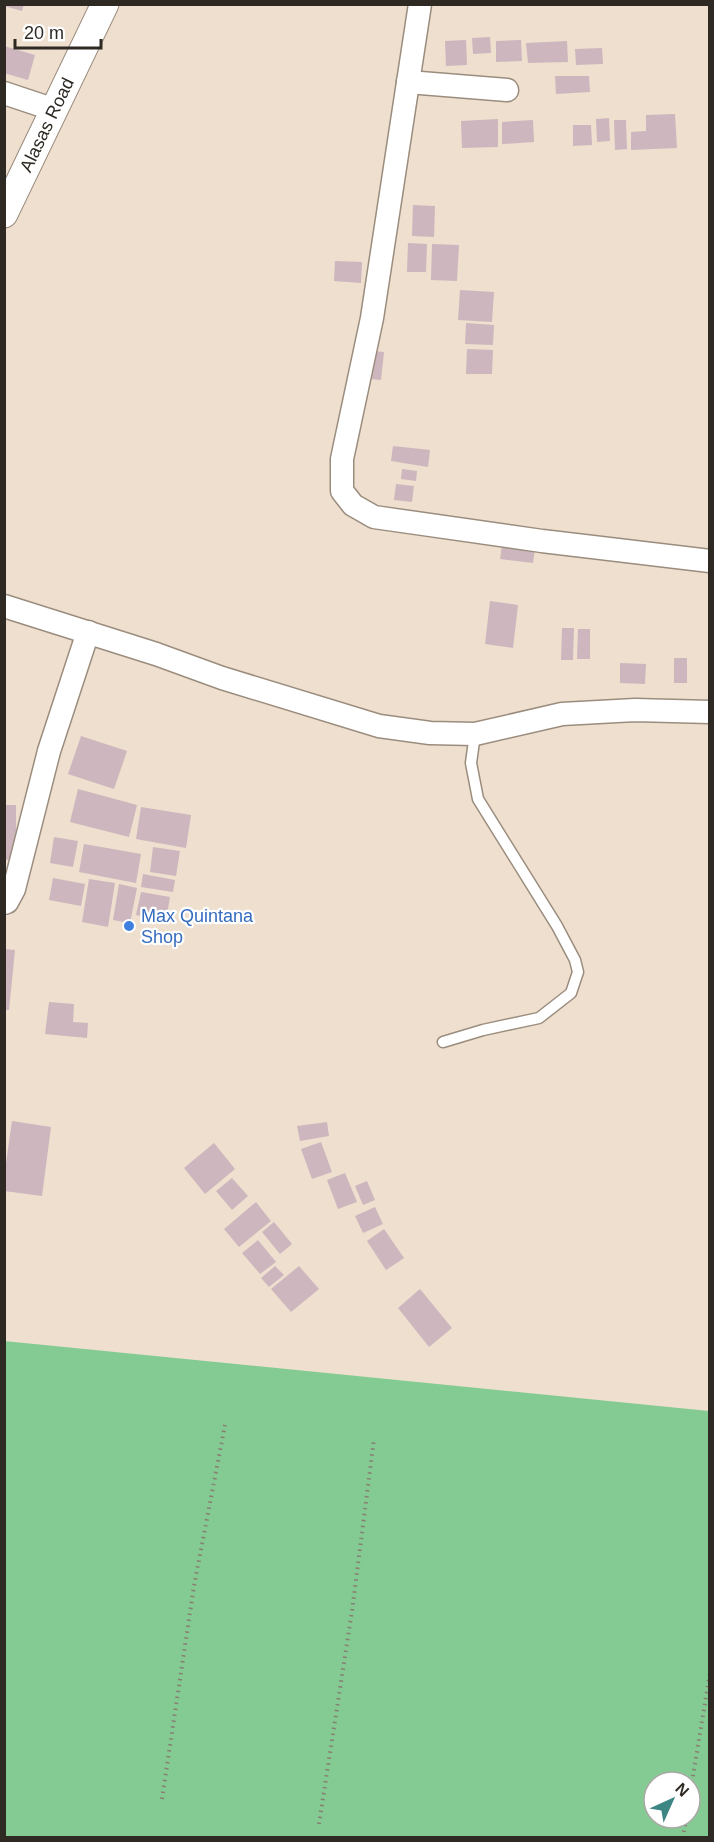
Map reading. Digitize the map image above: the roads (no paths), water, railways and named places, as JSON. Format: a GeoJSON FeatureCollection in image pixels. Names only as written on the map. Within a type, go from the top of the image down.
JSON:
{"type":"FeatureCollection","features":[{"type":"Feature","properties":{"kind":"street","name":"Alasas Road"},"geometry":{"type":"LineString","coordinates":[[4,214],[105,4]]}},
{"type":"Feature","properties":{"kind":"street"},"geometry":{"type":"LineString","coordinates":[[420,4],[372,318],[342,459],[342,491],[353,506],[374,517],[542,541],[710,561]]}},
{"type":"Feature","properties":{"kind":"street"},"geometry":{"type":"LineString","coordinates":[[408,82],[507,90]]}},
{"type":"Feature","properties":{"kind":"street"},"geometry":{"type":"LineString","coordinates":[[4,93],[55,110]]}},
{"type":"Feature","properties":{"kind":"street"},"geometry":{"type":"LineString","coordinates":[[4,606],[222,678],[379,726],[430,733],[475,734],[562,714],[635,710],[710,712]]}},
{"type":"Feature","properties":{"kind":"street"},"geometry":{"type":"LineString","coordinates":[[4,903],[14,890],[50,751],[88,632]]}},
{"type":"Feature","properties":{"kind":"lane"},"geometry":{"type":"LineString","coordinates":[[443,1042],[483,1030],[539,1018],[571,993],[578,972],[575,960],[557,926],[478,799],[471,763],[475,734]]}},
{"type":"Feature","properties":{"kind":"place","name":"Max Quintana Shop"},"geometry":{"type":"Point","coordinates":[129,926]}}]}
